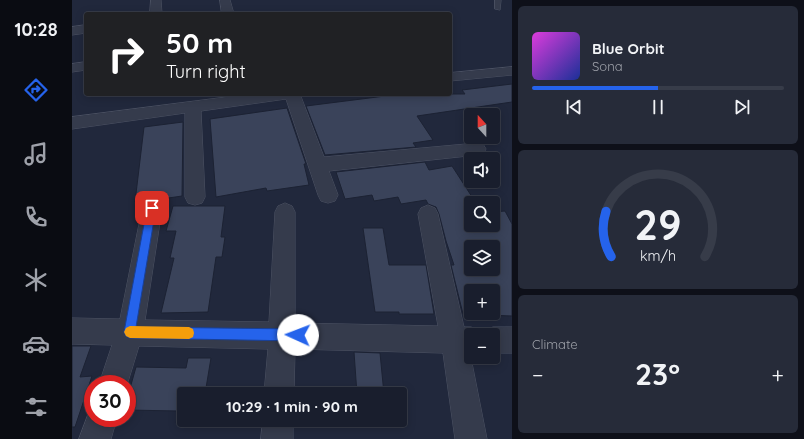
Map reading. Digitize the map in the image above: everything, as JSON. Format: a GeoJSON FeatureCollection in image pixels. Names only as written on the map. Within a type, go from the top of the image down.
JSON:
{"type":"FeatureCollection","features":[{"type":"Feature","properties":{"kind":"street"},"geometry":{"type":"LineString","coordinates":[[156,0],[156,12]]}},
{"type":"Feature","properties":{"kind":"street"},"geometry":{"type":"LineString","coordinates":[[225,0],[228,12]]}},
{"type":"Feature","properties":{"kind":"street"},"geometry":{"type":"LineString","coordinates":[[72,31],[84,29]]}},
{"type":"Feature","properties":{"kind":"street"},"geometry":{"type":"LineString","coordinates":[[72,68],[84,66]]}},
{"type":"Feature","properties":{"kind":"street"},"geometry":{"type":"LineString","coordinates":[[452,77],[512,71]]}},
{"type":"Feature","properties":{"kind":"street"},"geometry":{"type":"LineString","coordinates":[[72,123],[193,107],[261,96]]}},
{"type":"Feature","properties":{"kind":"street"},"geometry":{"type":"LineString","coordinates":[[293,96],[328,195]]}},
{"type":"Feature","properties":{"kind":"street"},"geometry":{"type":"LineString","coordinates":[[193,107],[195,197]]}},
{"type":"Feature","properties":{"kind":"street"},"geometry":{"type":"LineString","coordinates":[[317,165],[477,149]]}},
{"type":"Feature","properties":{"kind":"street"},"geometry":{"type":"LineString","coordinates":[[116,375],[130,332],[152,208]]}},
{"type":"Feature","properties":{"kind":"street"},"geometry":{"type":"LineString","coordinates":[[279,387],[285,212]]}},
{"type":"Feature","properties":{"kind":"street"},"geometry":{"type":"LineString","coordinates":[[428,214],[462,340],[471,439]]}},
{"type":"Feature","properties":{"kind":"street"},"geometry":{"type":"LineString","coordinates":[[72,331],[462,340]]}},
{"type":"Feature","properties":{"kind":"street"},"geometry":{"type":"LineString","coordinates":[[500,340],[512,340]]}},
{"type":"Feature","properties":{"kind":"street"},"geometry":{"type":"LineString","coordinates":[[95,439],[99,427]]}},
{"type":"Feature","properties":{"kind":"street"},"geometry":{"type":"LineString","coordinates":[[276,439],[277,427]]}},
{"type":"Feature","properties":{"kind":"lane"},"geometry":{"type":"LineString","coordinates":[[498,0],[498,9]]}},
{"type":"Feature","properties":{"kind":"building"},"geometry":{"type":"Polygon","coordinates":[[[512,84],[512,102],[417,116],[433,140],[413,143],[416,147],[325,155],[306,106],[385,96],[452,96],[452,94],[465,94],[462,90],[512,84]]]}},
{"type":"Feature","properties":{"kind":"building"},"geometry":{"type":"Polygon","coordinates":[[[287,108],[306,164],[304,164],[309,185],[267,191],[266,188],[216,197],[210,119],[287,108]]]}},
{"type":"Feature","properties":{"kind":"building"},"geometry":{"type":"Polygon","coordinates":[[[183,122],[182,196],[135,202],[144,127],[183,122]]]}},
{"type":"Feature","properties":{"kind":"building"},"geometry":{"type":"Polygon","coordinates":[[[425,162],[429,170],[452,166],[464,184],[464,188],[466,188],[471,196],[464,196],[464,232],[500,232],[500,211],[505,211],[512,224],[512,316],[500,316],[500,284],[464,284],[463,314],[451,265],[454,265],[436,207],[428,204],[426,200],[401,204],[398,197],[374,201],[372,195],[345,199],[336,172],[425,162]]]}},
{"type":"Feature","properties":{"kind":"building"},"geometry":{"type":"Polygon","coordinates":[[[173,206],[225,206],[221,237],[225,237],[222,257],[216,257],[208,312],[161,313],[174,258],[170,258],[176,231],[166,231],[173,206]]]}},
{"type":"Feature","properties":{"kind":"building"},"geometry":{"type":"Polygon","coordinates":[[[363,228],[383,228],[389,265],[426,265],[434,314],[375,312],[363,228]]]}},
{"type":"Feature","properties":{"kind":"building"},"geometry":{"type":"Polygon","coordinates":[[[72,346],[91,346],[80,377],[84,377],[84,400],[75,427],[72,427],[72,346]]]}},
{"type":"Feature","properties":{"kind":"building"},"geometry":{"type":"Polygon","coordinates":[[[354,352],[380,353],[383,387],[356,387],[354,352]]]}},
{"type":"Feature","properties":{"kind":"building"},"geometry":{"type":"Polygon","coordinates":[[[188,358],[211,358],[206,387],[177,387],[177,411],[136,410],[136,375],[134,375],[136,367],[186,368],[188,358]]]}},
{"type":"Feature","properties":{"kind":"slow traffic"},"geometry":{"type":"LineString","coordinates":[[130,332],[189,333]]}},
{"type":"Feature","properties":{"kind":"route"},"geometry":{"type":"LineString","coordinates":[[152,208],[130,332],[298,335]]}}]}
